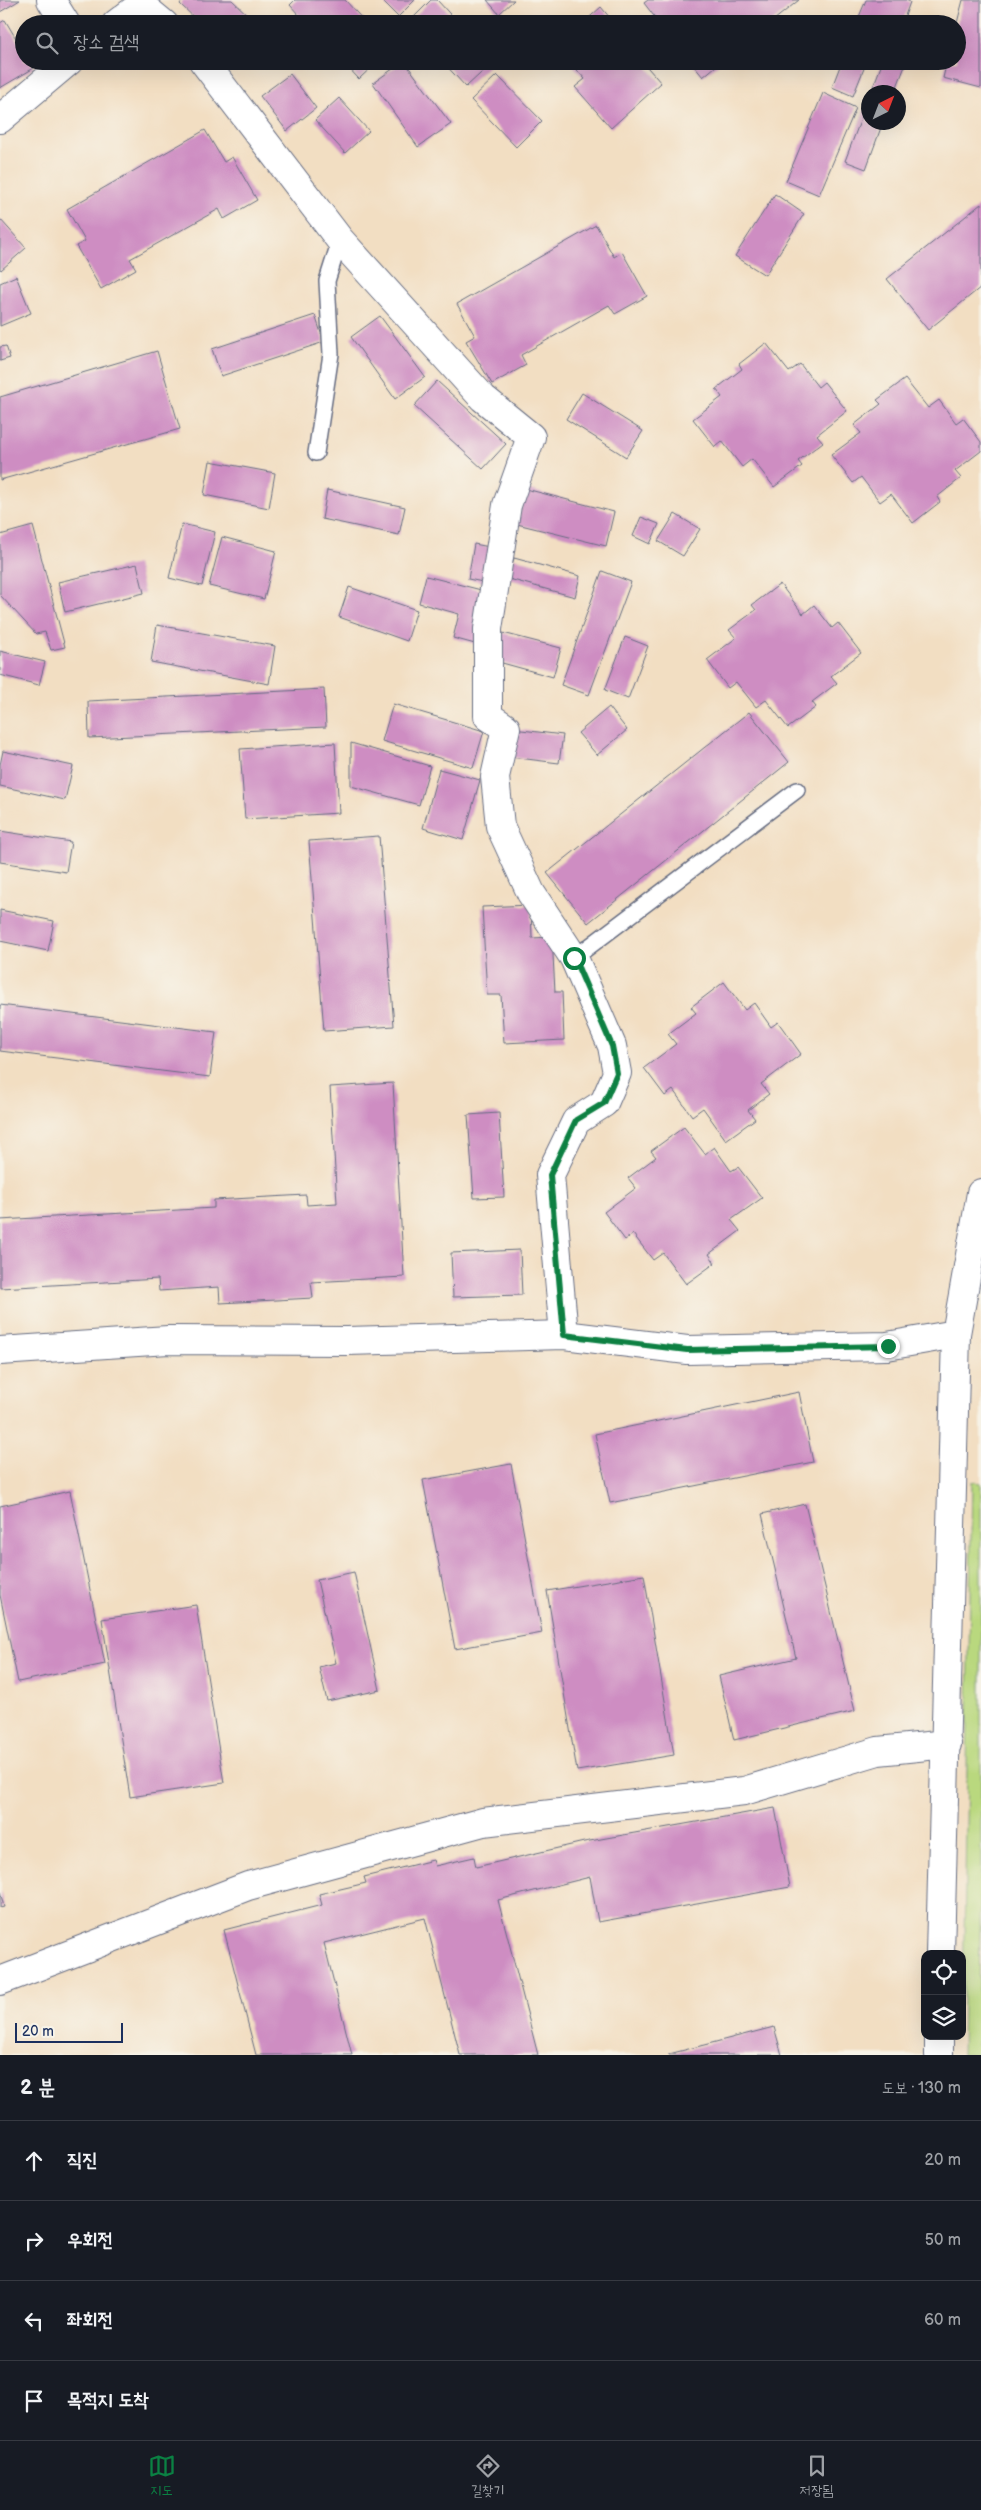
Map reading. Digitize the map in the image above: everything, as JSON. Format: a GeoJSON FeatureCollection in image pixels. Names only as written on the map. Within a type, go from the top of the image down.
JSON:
{"type":"FeatureCollection","features":[{"type":"Feature","properties":{"kind":"street"},"geometry":{"type":"LineString","coordinates":[[51,0],[60,15]]}},
{"type":"Feature","properties":{"kind":"street"},"geometry":{"type":"LineString","coordinates":[[128,15],[141,5],[153,15]]}},
{"type":"Feature","properties":{"kind":"street"},"geometry":{"type":"LineString","coordinates":[[0,119],[58,70]]}},
{"type":"Feature","properties":{"kind":"street"},"geometry":{"type":"LineString","coordinates":[[210,70],[340,240],[483,398],[531,437],[505,514],[488,629],[488,716],[506,728],[495,777],[500,826],[531,893],[574,958],[612,1046],[617,1073],[604,1103],[576,1120],[550,1175],[564,1335]]}},
{"type":"Feature","properties":{"kind":"street"},"geometry":{"type":"LineString","coordinates":[[940,1950],[947,1744],[956,1334],[981,1193]]}},
{"type":"Feature","properties":{"kind":"street"},"geometry":{"type":"LineString","coordinates":[[0,1351],[168,1340],[347,1341],[564,1335],[687,1350],[888,1346],[956,1334]]}},
{"type":"Feature","properties":{"kind":"street"},"geometry":{"type":"LineString","coordinates":[[0,1981],[248,1886],[483,1822],[744,1791],[878,1751],[947,1744]]}},
{"type":"Feature","properties":{"kind":"street"},"geometry":{"type":"LineString","coordinates":[[938,2055],[939,2040]]}},
{"type":"Feature","properties":{"kind":"lane"},"geometry":{"type":"LineString","coordinates":[[316,453],[331,354],[327,281],[340,240]]}},
{"type":"Feature","properties":{"kind":"lane"},"geometry":{"type":"LineString","coordinates":[[574,958],[797,790]]}},
{"type":"Feature","properties":{"kind":"green space"},"geometry":{"type":"Polygon","coordinates":[[[972,1482],[981,1483],[981,1873],[978,2055],[962,2055],[962,2040],[966,2040],[966,1950],[964,1950],[972,1482]]]}},
{"type":"Feature","properties":{"kind":"building"},"geometry":{"type":"Polygon","coordinates":[[[0,0],[20,0],[0,12],[0,0]]]}},
{"type":"Feature","properties":{"kind":"building"},"geometry":{"type":"Polygon","coordinates":[[[183,0],[232,0],[248,15],[192,15],[180,4],[183,0]]]}},
{"type":"Feature","properties":{"kind":"building"},"geometry":{"type":"Polygon","coordinates":[[[295,0],[345,0],[359,15],[299,15],[290,5],[295,0]]]}},
{"type":"Feature","properties":{"kind":"building"},"geometry":{"type":"Polygon","coordinates":[[[381,0],[415,0],[400,15],[396,15],[381,0]]]}},
{"type":"Feature","properties":{"kind":"building"},"geometry":{"type":"Polygon","coordinates":[[[431,0],[437,0],[451,15],[416,15],[431,0]]]}},
{"type":"Feature","properties":{"kind":"building"},"geometry":{"type":"Polygon","coordinates":[[[487,0],[514,0],[499,14],[487,0]]]}},
{"type":"Feature","properties":{"kind":"building"},"geometry":{"type":"Polygon","coordinates":[[[648,0],[799,0],[780,15],[653,15],[644,3],[648,0]]]}},
{"type":"Feature","properties":{"kind":"building"},"geometry":{"type":"Polygon","coordinates":[[[866,0],[906,0],[910,2],[905,15],[860,15],[866,0]]]}},
{"type":"Feature","properties":{"kind":"building"},"geometry":{"type":"Polygon","coordinates":[[[963,0],[981,0],[981,88],[943,78],[945,70],[966,70],[966,15],[959,15],[963,0]]]}},
{"type":"Feature","properties":{"kind":"building"},"geometry":{"type":"Polygon","coordinates":[[[601,7],[608,15],[592,15],[601,7]]]}},
{"type":"Feature","properties":{"kind":"building"},"geometry":{"type":"Polygon","coordinates":[[[5,20],[15,37],[15,70],[31,70],[0,88],[0,23],[5,20]]]}},
{"type":"Feature","properties":{"kind":"building"},"geometry":{"type":"Polygon","coordinates":[[[350,70],[368,70],[359,79],[350,70]]]}},
{"type":"Feature","properties":{"kind":"building"},"geometry":{"type":"Polygon","coordinates":[[[391,70],[411,70],[451,124],[418,147],[373,83],[391,70]]]}},
{"type":"Feature","properties":{"kind":"building"},"geometry":{"type":"Polygon","coordinates":[[[450,70],[484,70],[466,87],[450,70]]]}},
{"type":"Feature","properties":{"kind":"building"},"geometry":{"type":"Polygon","coordinates":[[[577,70],[650,70],[661,83],[611,128],[575,87],[585,79],[577,70]]]}},
{"type":"Feature","properties":{"kind":"building"},"geometry":{"type":"Polygon","coordinates":[[[697,70],[711,70],[703,77],[697,70]]]}},
{"type":"Feature","properties":{"kind":"building"},"geometry":{"type":"Polygon","coordinates":[[[839,70],[863,70],[853,96],[832,87],[839,70]]]}},
{"type":"Feature","properties":{"kind":"building"},"geometry":{"type":"Polygon","coordinates":[[[880,70],[903,70],[898,85],[874,85],[880,70]]]}},
{"type":"Feature","properties":{"kind":"building"},"geometry":{"type":"Polygon","coordinates":[[[290,74],[316,108],[287,131],[260,96],[290,74]]]}},
{"type":"Feature","properties":{"kind":"building"},"geometry":{"type":"Polygon","coordinates":[[[497,75],[542,121],[516,147],[471,100],[497,75]]]}},
{"type":"Feature","properties":{"kind":"building"},"geometry":{"type":"Polygon","coordinates":[[[823,93],[856,108],[819,195],[786,181],[823,93]]]}},
{"type":"Feature","properties":{"kind":"building"},"geometry":{"type":"Polygon","coordinates":[[[339,98],[369,131],[345,153],[315,120],[339,98]]]}},
{"type":"Feature","properties":{"kind":"building"},"geometry":{"type":"Polygon","coordinates":[[[861,119],[861,130],[880,130],[866,169],[845,161],[861,119]]]}},
{"type":"Feature","properties":{"kind":"building"},"geometry":{"type":"Polygon","coordinates":[[[205,130],[224,162],[232,157],[257,200],[224,219],[219,209],[130,259],[136,269],[101,289],[76,246],[85,241],[67,209],[205,130]]]}},
{"type":"Feature","properties":{"kind":"building"},"geometry":{"type":"Polygon","coordinates":[[[775,194],[804,214],[765,275],[735,256],[775,194]]]}},
{"type":"Feature","properties":{"kind":"building"},"geometry":{"type":"Polygon","coordinates":[[[981,204],[981,287],[928,330],[887,279],[981,204]]]}},
{"type":"Feature","properties":{"kind":"building"},"geometry":{"type":"Polygon","coordinates":[[[0,219],[26,248],[1,270],[0,269],[0,219]]]}},
{"type":"Feature","properties":{"kind":"building"},"geometry":{"type":"Polygon","coordinates":[[[596,225],[614,257],[622,252],[647,296],[615,314],[609,305],[521,355],[526,365],[492,384],[466,341],[475,336],[457,304],[596,225]]]}},
{"type":"Feature","properties":{"kind":"building"},"geometry":{"type":"Polygon","coordinates":[[[16,276],[31,313],[0,326],[0,283],[16,276]]]}},
{"type":"Feature","properties":{"kind":"building"},"geometry":{"type":"Polygon","coordinates":[[[315,315],[324,342],[221,376],[212,349],[315,315]]]}},
{"type":"Feature","properties":{"kind":"building"},"geometry":{"type":"Polygon","coordinates":[[[380,316],[425,377],[395,399],[351,337],[380,316]]]}},
{"type":"Feature","properties":{"kind":"building"},"geometry":{"type":"Polygon","coordinates":[[[766,343],[789,372],[800,364],[818,387],[824,382],[847,411],[817,435],[823,442],[798,461],[802,466],[774,487],[752,459],[742,467],[722,441],[715,447],[693,419],[722,397],[716,389],[742,369],[739,364],[766,343]]]}},
{"type":"Feature","properties":{"kind":"building"},"geometry":{"type":"Polygon","coordinates":[[[6,346],[10,358],[0,361],[0,347],[6,346]]]}},
{"type":"Feature","properties":{"kind":"building"},"geometry":{"type":"Polygon","coordinates":[[[157,351],[180,429],[0,480],[0,397],[157,351]]]}},
{"type":"Feature","properties":{"kind":"building"},"geometry":{"type":"Polygon","coordinates":[[[905,379],[928,408],[939,400],[956,423],[963,418],[981,442],[981,451],[955,471],[961,478],[937,497],[940,502],[913,523],[891,494],[880,502],[861,477],[853,483],[831,455],[861,433],[854,425],[881,404],[877,400],[905,379]]]}},
{"type":"Feature","properties":{"kind":"building"},"geometry":{"type":"Polygon","coordinates":[[[437,381],[506,444],[483,469],[414,406],[437,381]]]}},
{"type":"Feature","properties":{"kind":"building"},"geometry":{"type":"Polygon","coordinates":[[[582,393],[643,431],[626,457],[566,419],[582,393]]]}},
{"type":"Feature","properties":{"kind":"building"},"geometry":{"type":"Polygon","coordinates":[[[210,461],[275,473],[269,508],[204,495],[210,461]]]}},
{"type":"Feature","properties":{"kind":"building"},"geometry":{"type":"Polygon","coordinates":[[[526,489],[614,512],[606,546],[517,524],[526,489]]]}},
{"type":"Feature","properties":{"kind":"building"},"geometry":{"type":"Polygon","coordinates":[[[327,490],[405,507],[399,535],[322,519],[327,490]]]}},
{"type":"Feature","properties":{"kind":"building"},"geometry":{"type":"Polygon","coordinates":[[[675,514],[700,529],[683,556],[658,541],[675,514]]]}},
{"type":"Feature","properties":{"kind":"building"},"geometry":{"type":"Polygon","coordinates":[[[641,517],[659,524],[650,544],[633,536],[641,517]]]}},
{"type":"Feature","properties":{"kind":"building"},"geometry":{"type":"Polygon","coordinates":[[[182,524],[215,532],[202,586],[169,578],[182,524]]]}},
{"type":"Feature","properties":{"kind":"building"},"geometry":{"type":"Polygon","coordinates":[[[33,526],[65,647],[51,650],[45,632],[36,634],[0,595],[0,535],[33,526]]]}},
{"type":"Feature","properties":{"kind":"building"},"geometry":{"type":"Polygon","coordinates":[[[222,537],[276,551],[264,599],[209,586],[222,537]]]}},
{"type":"Feature","properties":{"kind":"building"},"geometry":{"type":"Polygon","coordinates":[[[474,544],[495,548],[488,583],[468,579],[474,544]]]}},
{"type":"Feature","properties":{"kind":"building"},"geometry":{"type":"Polygon","coordinates":[[[514,558],[580,576],[575,597],[509,579],[514,558]]]}},
{"type":"Feature","properties":{"kind":"building"},"geometry":{"type":"Polygon","coordinates":[[[137,564],[144,593],[65,612],[58,582],[137,564]]]}},
{"type":"Feature","properties":{"kind":"building"},"geometry":{"type":"Polygon","coordinates":[[[602,571],[631,582],[589,695],[561,685],[602,571]]]}},
{"type":"Feature","properties":{"kind":"building"},"geometry":{"type":"Polygon","coordinates":[[[426,576],[489,592],[475,644],[453,638],[459,614],[419,603],[426,576]]]}},
{"type":"Feature","properties":{"kind":"building"},"geometry":{"type":"Polygon","coordinates":[[[780,584],[803,614],[814,605],[832,628],[838,623],[861,653],[831,676],[837,683],[812,702],[816,707],[788,728],[766,700],[756,707],[736,682],[728,688],[707,660],[736,638],[729,630],[756,610],[752,605],[780,584]]]}},
{"type":"Feature","properties":{"kind":"building"},"geometry":{"type":"Polygon","coordinates":[[[349,587],[417,610],[407,641],[339,617],[349,587]]]}},
{"type":"Feature","properties":{"kind":"building"},"geometry":{"type":"Polygon","coordinates":[[[157,625],[275,646],[269,684],[151,662],[157,625]]]}},
{"type":"Feature","properties":{"kind":"building"},"geometry":{"type":"Polygon","coordinates":[[[503,633],[561,648],[553,677],[495,661],[503,633]]]}},
{"type":"Feature","properties":{"kind":"building"},"geometry":{"type":"Polygon","coordinates":[[[625,637],[648,646],[628,699],[605,690],[625,637]]]}},
{"type":"Feature","properties":{"kind":"building"},"geometry":{"type":"Polygon","coordinates":[[[0,651],[45,662],[39,685],[0,675],[0,651]]]}},
{"type":"Feature","properties":{"kind":"building"},"geometry":{"type":"Polygon","coordinates":[[[324,689],[326,727],[89,738],[88,701],[324,689]]]}},
{"type":"Feature","properties":{"kind":"building"},"geometry":{"type":"Polygon","coordinates":[[[393,704],[484,731],[473,768],[382,741],[393,704]]]}},
{"type":"Feature","properties":{"kind":"building"},"geometry":{"type":"Polygon","coordinates":[[[609,707],[627,730],[597,755],[578,733],[609,707]]]}},
{"type":"Feature","properties":{"kind":"building"},"geometry":{"type":"Polygon","coordinates":[[[749,712],[789,762],[588,923],[547,873],[749,712]]]}},
{"type":"Feature","properties":{"kind":"building"},"geometry":{"type":"Polygon","coordinates":[[[513,729],[563,735],[559,763],[510,757],[513,729]]]}},
{"type":"Feature","properties":{"kind":"building"},"geometry":{"type":"Polygon","coordinates":[[[335,743],[339,813],[245,819],[240,749],[335,743]]]}},
{"type":"Feature","properties":{"kind":"building"},"geometry":{"type":"Polygon","coordinates":[[[351,743],[430,766],[419,805],[351,786],[351,743]]]}},
{"type":"Feature","properties":{"kind":"building"},"geometry":{"type":"Polygon","coordinates":[[[3,751],[73,766],[65,800],[0,786],[0,765],[3,751]]]}},
{"type":"Feature","properties":{"kind":"building"},"geometry":{"type":"Polygon","coordinates":[[[439,769],[480,780],[463,840],[423,828],[439,769]]]}},
{"type":"Feature","properties":{"kind":"building"},"geometry":{"type":"Polygon","coordinates":[[[0,831],[71,842],[66,872],[0,862],[0,831]]]}},
{"type":"Feature","properties":{"kind":"building"},"geometry":{"type":"Polygon","coordinates":[[[379,836],[394,1026],[324,1031],[309,841],[379,836]]]}},
{"type":"Feature","properties":{"kind":"building"},"geometry":{"type":"Polygon","coordinates":[[[531,905],[532,938],[552,937],[555,992],[562,992],[564,1040],[504,1043],[501,995],[487,995],[482,907],[531,905]]]}},
{"type":"Feature","properties":{"kind":"building"},"geometry":{"type":"Polygon","coordinates":[[[0,910],[54,921],[48,951],[0,941],[0,910]]]}},
{"type":"Feature","properties":{"kind":"building"},"geometry":{"type":"Polygon","coordinates":[[[724,982],[745,1010],[754,1003],[771,1027],[778,1022],[801,1054],[761,1084],[769,1094],[748,1110],[755,1119],[726,1140],[703,1108],[692,1116],[673,1090],[665,1096],[644,1068],[676,1044],[668,1034],[696,1013],[691,1007],[724,982]]]}},
{"type":"Feature","properties":{"kind":"building"},"geometry":{"type":"Polygon","coordinates":[[[0,1005],[216,1032],[210,1077],[0,1051],[0,1005]]]}},
{"type":"Feature","properties":{"kind":"building"},"geometry":{"type":"Polygon","coordinates":[[[393,1083],[404,1277],[311,1282],[313,1298],[220,1303],[219,1287],[159,1291],[158,1279],[0,1288],[0,1220],[214,1208],[214,1200],[306,1195],[307,1205],[337,1203],[330,1087],[393,1083]]]}},
{"type":"Feature","properties":{"kind":"building"},"geometry":{"type":"Polygon","coordinates":[[[499,1113],[504,1197],[474,1198],[468,1115],[499,1113]]]}},
{"type":"Feature","properties":{"kind":"building"},"geometry":{"type":"Polygon","coordinates":[[[684,1127],[705,1154],[714,1147],[731,1171],[738,1167],[762,1198],[731,1220],[740,1231],[709,1254],[715,1263],[686,1284],[663,1253],[653,1260],[633,1234],[625,1240],[604,1212],[636,1188],[628,1178],[656,1157],[651,1151],[684,1127]]]}},
{"type":"Feature","properties":{"kind":"building"},"geometry":{"type":"Polygon","coordinates":[[[520,1250],[522,1295],[453,1297],[451,1253],[520,1250]]]}},
{"type":"Feature","properties":{"kind":"building"},"geometry":{"type":"Polygon","coordinates":[[[799,1392],[813,1462],[610,1503],[595,1434],[799,1392]]]}},
{"type":"Feature","properties":{"kind":"building"},"geometry":{"type":"Polygon","coordinates":[[[511,1464],[542,1633],[455,1649],[423,1480],[511,1464]]]}},
{"type":"Feature","properties":{"kind":"building"},"geometry":{"type":"Polygon","coordinates":[[[70,1491],[105,1664],[18,1682],[0,1595],[0,1506],[70,1491]]]}},
{"type":"Feature","properties":{"kind":"building"},"geometry":{"type":"Polygon","coordinates":[[[805,1504],[855,1711],[734,1740],[719,1676],[796,1658],[762,1514],[805,1504]]]}},
{"type":"Feature","properties":{"kind":"building"},"geometry":{"type":"Polygon","coordinates":[[[354,1572],[380,1690],[327,1701],[319,1667],[336,1663],[317,1580],[354,1572]]]}},
{"type":"Feature","properties":{"kind":"building"},"geometry":{"type":"Polygon","coordinates":[[[644,1575],[674,1755],[577,1771],[547,1591],[644,1575]]]}},
{"type":"Feature","properties":{"kind":"building"},"geometry":{"type":"Polygon","coordinates":[[[196,1605],[224,1783],[130,1797],[102,1619],[196,1605]]]}},
{"type":"Feature","properties":{"kind":"building"},"geometry":{"type":"Polygon","coordinates":[[[775,1808],[790,1887],[598,1922],[590,1877],[498,1900],[538,2055],[460,2055],[425,1918],[324,1943],[352,2055],[256,2055],[224,1930],[322,1905],[319,1894],[366,1883],[364,1877],[433,1860],[435,1866],[474,1857],[476,1867],[584,1842],[775,1808]]]}},
{"type":"Feature","properties":{"kind":"building"},"geometry":{"type":"Polygon","coordinates":[[[0,1891],[4,1907],[0,1908],[0,1891]]]}},
{"type":"Feature","properties":{"kind":"building"},"geometry":{"type":"Polygon","coordinates":[[[774,2027],[782,2055],[669,2055],[669,2054],[774,2027]]]}},
{"type":"Feature","properties":{"kind":"route"},"geometry":{"type":"LineString","coordinates":[[574,958],[612,1046],[617,1073],[604,1103],[576,1120],[550,1175],[564,1335],[687,1350],[888,1346]]}}]}
